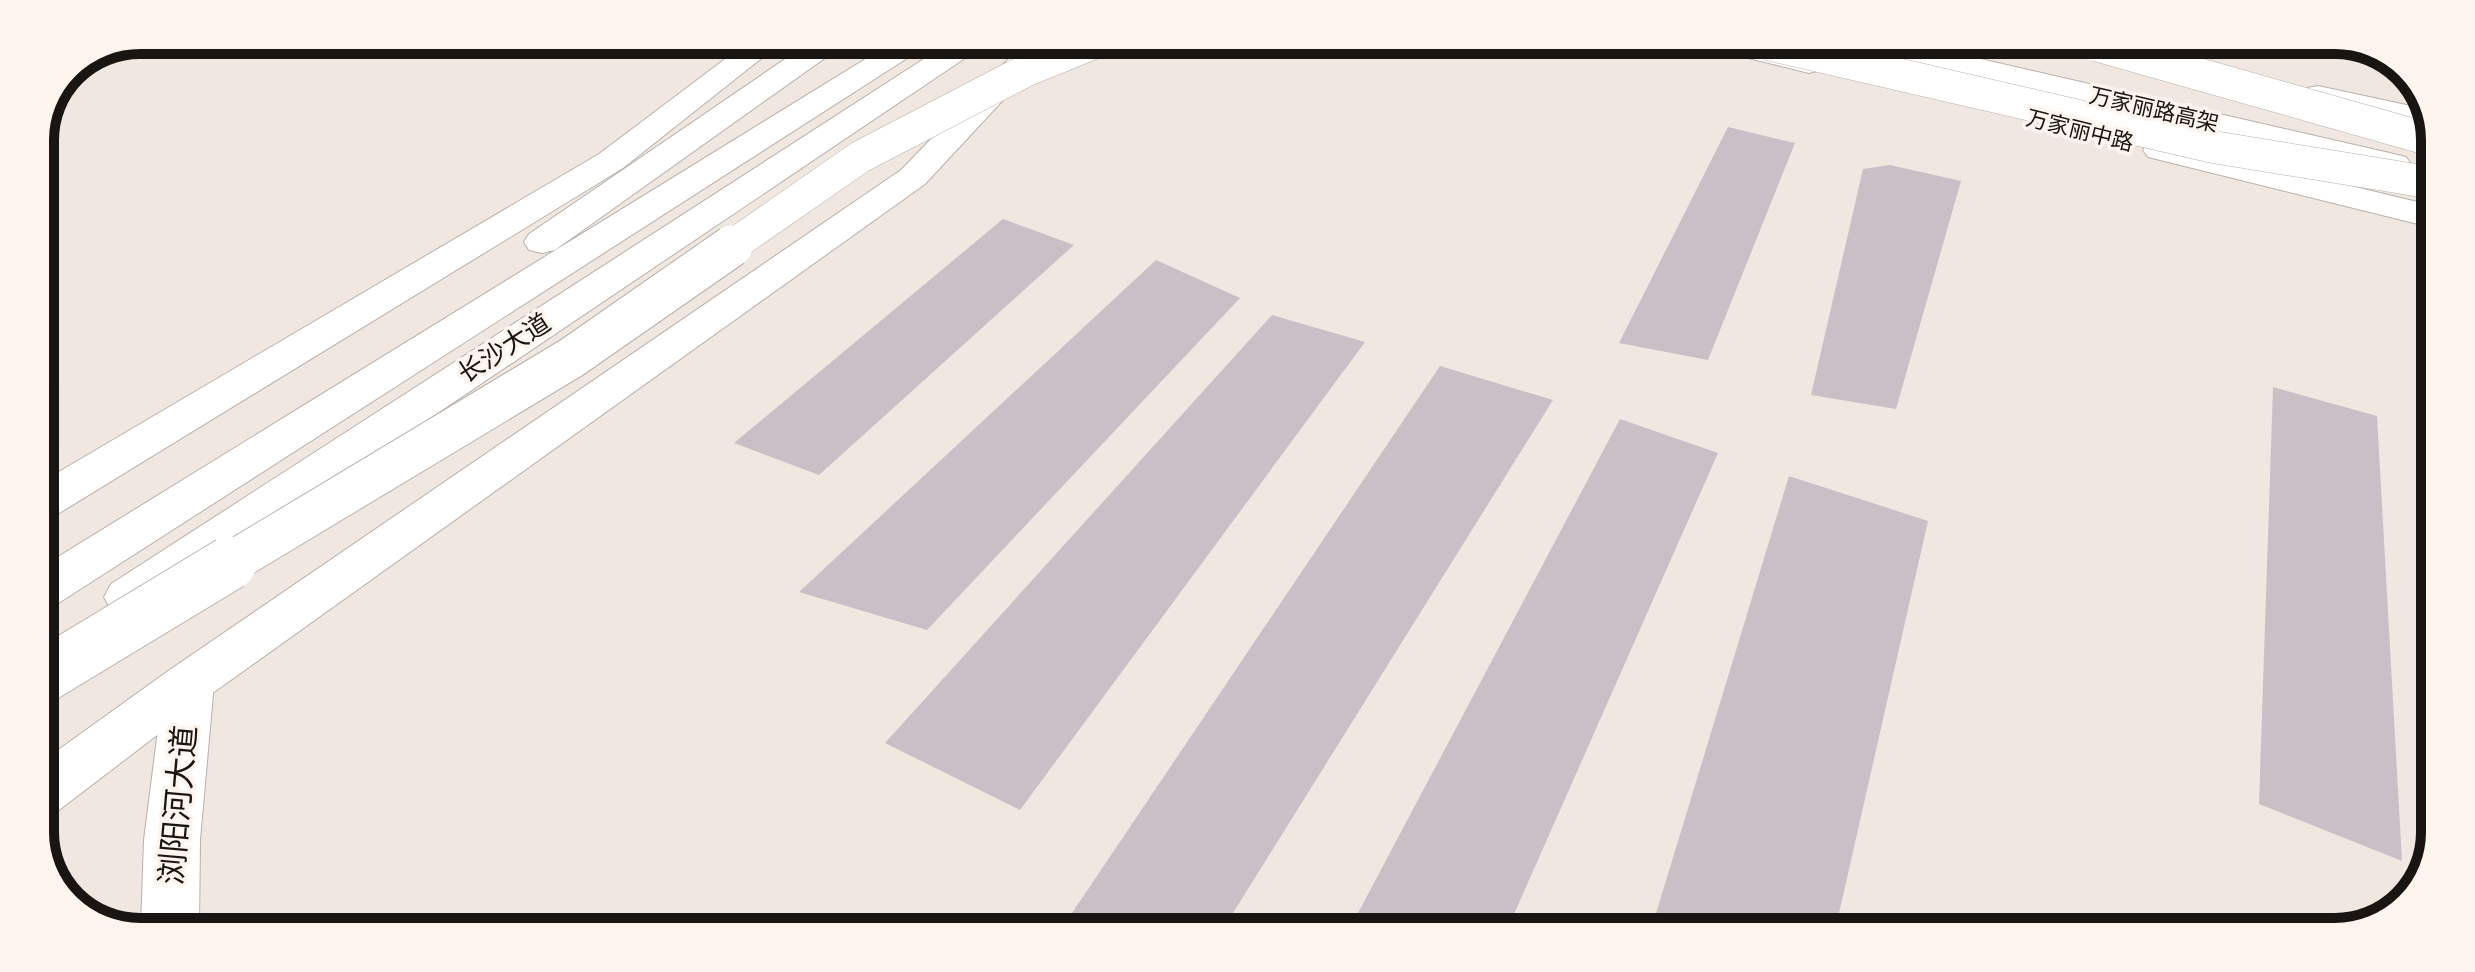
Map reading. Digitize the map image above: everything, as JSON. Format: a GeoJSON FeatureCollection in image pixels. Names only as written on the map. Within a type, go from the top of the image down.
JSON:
{"type":"FeatureCollection","features":[{"type":"Feature","properties":{"kind":"main road"},"geometry":{"type":"LineString","coordinates":[[54,496],[611,161],[751,54]]}},
{"type":"Feature","properties":{"kind":"main road"},"geometry":{"type":"LineString","coordinates":[[54,581],[812,54]]}},
{"type":"Feature","properties":{"kind":"main road","name":"长沙大道"},"geometry":{"type":"LineString","coordinates":[[54,582],[894,54]]}},
{"type":"Feature","properties":{"kind":"main road","name":"长沙大道"},"geometry":{"type":"LineString","coordinates":[[54,648],[952,54]]}},
{"type":"Feature","properties":{"kind":"main road"},"geometry":{"type":"LineString","coordinates":[[54,783],[189,683],[913,177],[1031,54]]}},
{"type":"Feature","properties":{"kind":"main road"},"geometry":{"type":"LineString","coordinates":[[54,670],[571,358],[860,157],[1025,71],[1067,54]]}},
{"type":"Feature","properties":{"kind":"main road","name":"万家丽中路"},"geometry":{"type":"LineString","coordinates":[[1767,54],[2421,214]]}},
{"type":"Feature","properties":{"kind":"main road"},"geometry":{"type":"LineString","coordinates":[[1810,54],[2213,147],[2421,181]]}},
{"type":"Feature","properties":{"kind":"main road","name":"万家丽路高架"},"geometry":{"type":"LineString","coordinates":[[1917,54],[2421,170]]}},
{"type":"Feature","properties":{"kind":"main road","name":"万家丽路高架"},"geometry":{"type":"LineString","coordinates":[[2011,54],[2421,146]]}},
{"type":"Feature","properties":{"kind":"main road"},"geometry":{"type":"LineString","coordinates":[[2128,54],[2421,137]]}},
{"type":"Feature","properties":{"kind":"main road"},"geometry":{"type":"LineString","coordinates":[[2129,54],[2417,116]]}},
{"type":"Feature","properties":{"kind":"main road","name":"浏阳河大道"},"geometry":{"type":"LineString","coordinates":[[170,918],[172,840],[189,683]]}},
{"type":"Feature","properties":{"kind":"building"},"geometry":{"type":"Polygon","coordinates":[[[1728,127],[1795,143],[1708,360],[1619,343],[1728,127]]]}},
{"type":"Feature","properties":{"kind":"building"},"geometry":{"type":"Polygon","coordinates":[[[1890,165],[1961,181],[1896,409],[1811,395],[1863,169],[1890,165]]]}},
{"type":"Feature","properties":{"kind":"building"},"geometry":{"type":"Polygon","coordinates":[[[1003,219],[1074,245],[819,475],[734,443],[1003,219]]]}},
{"type":"Feature","properties":{"kind":"building"},"geometry":{"type":"Polygon","coordinates":[[[1156,260],[1240,298],[927,630],[799,592],[1156,260]]]}},
{"type":"Feature","properties":{"kind":"building"},"geometry":{"type":"Polygon","coordinates":[[[1272,315],[1365,342],[1020,810],[885,743],[1272,315]]]}},
{"type":"Feature","properties":{"kind":"building"},"geometry":{"type":"Polygon","coordinates":[[[1440,366],[1553,400],[1230,918],[1069,918],[1440,366]]]}},
{"type":"Feature","properties":{"kind":"building"},"geometry":{"type":"Polygon","coordinates":[[[2273,387],[2377,416],[2402,861],[2259,804],[2273,387]]]}},
{"type":"Feature","properties":{"kind":"building"},"geometry":{"type":"Polygon","coordinates":[[[1620,419],[1718,453],[1512,918],[1355,918],[1620,419]]]}},
{"type":"Feature","properties":{"kind":"building"},"geometry":{"type":"Polygon","coordinates":[[[1789,476],[1928,521],[1838,918],[1655,918],[1789,476]]]}}]}
